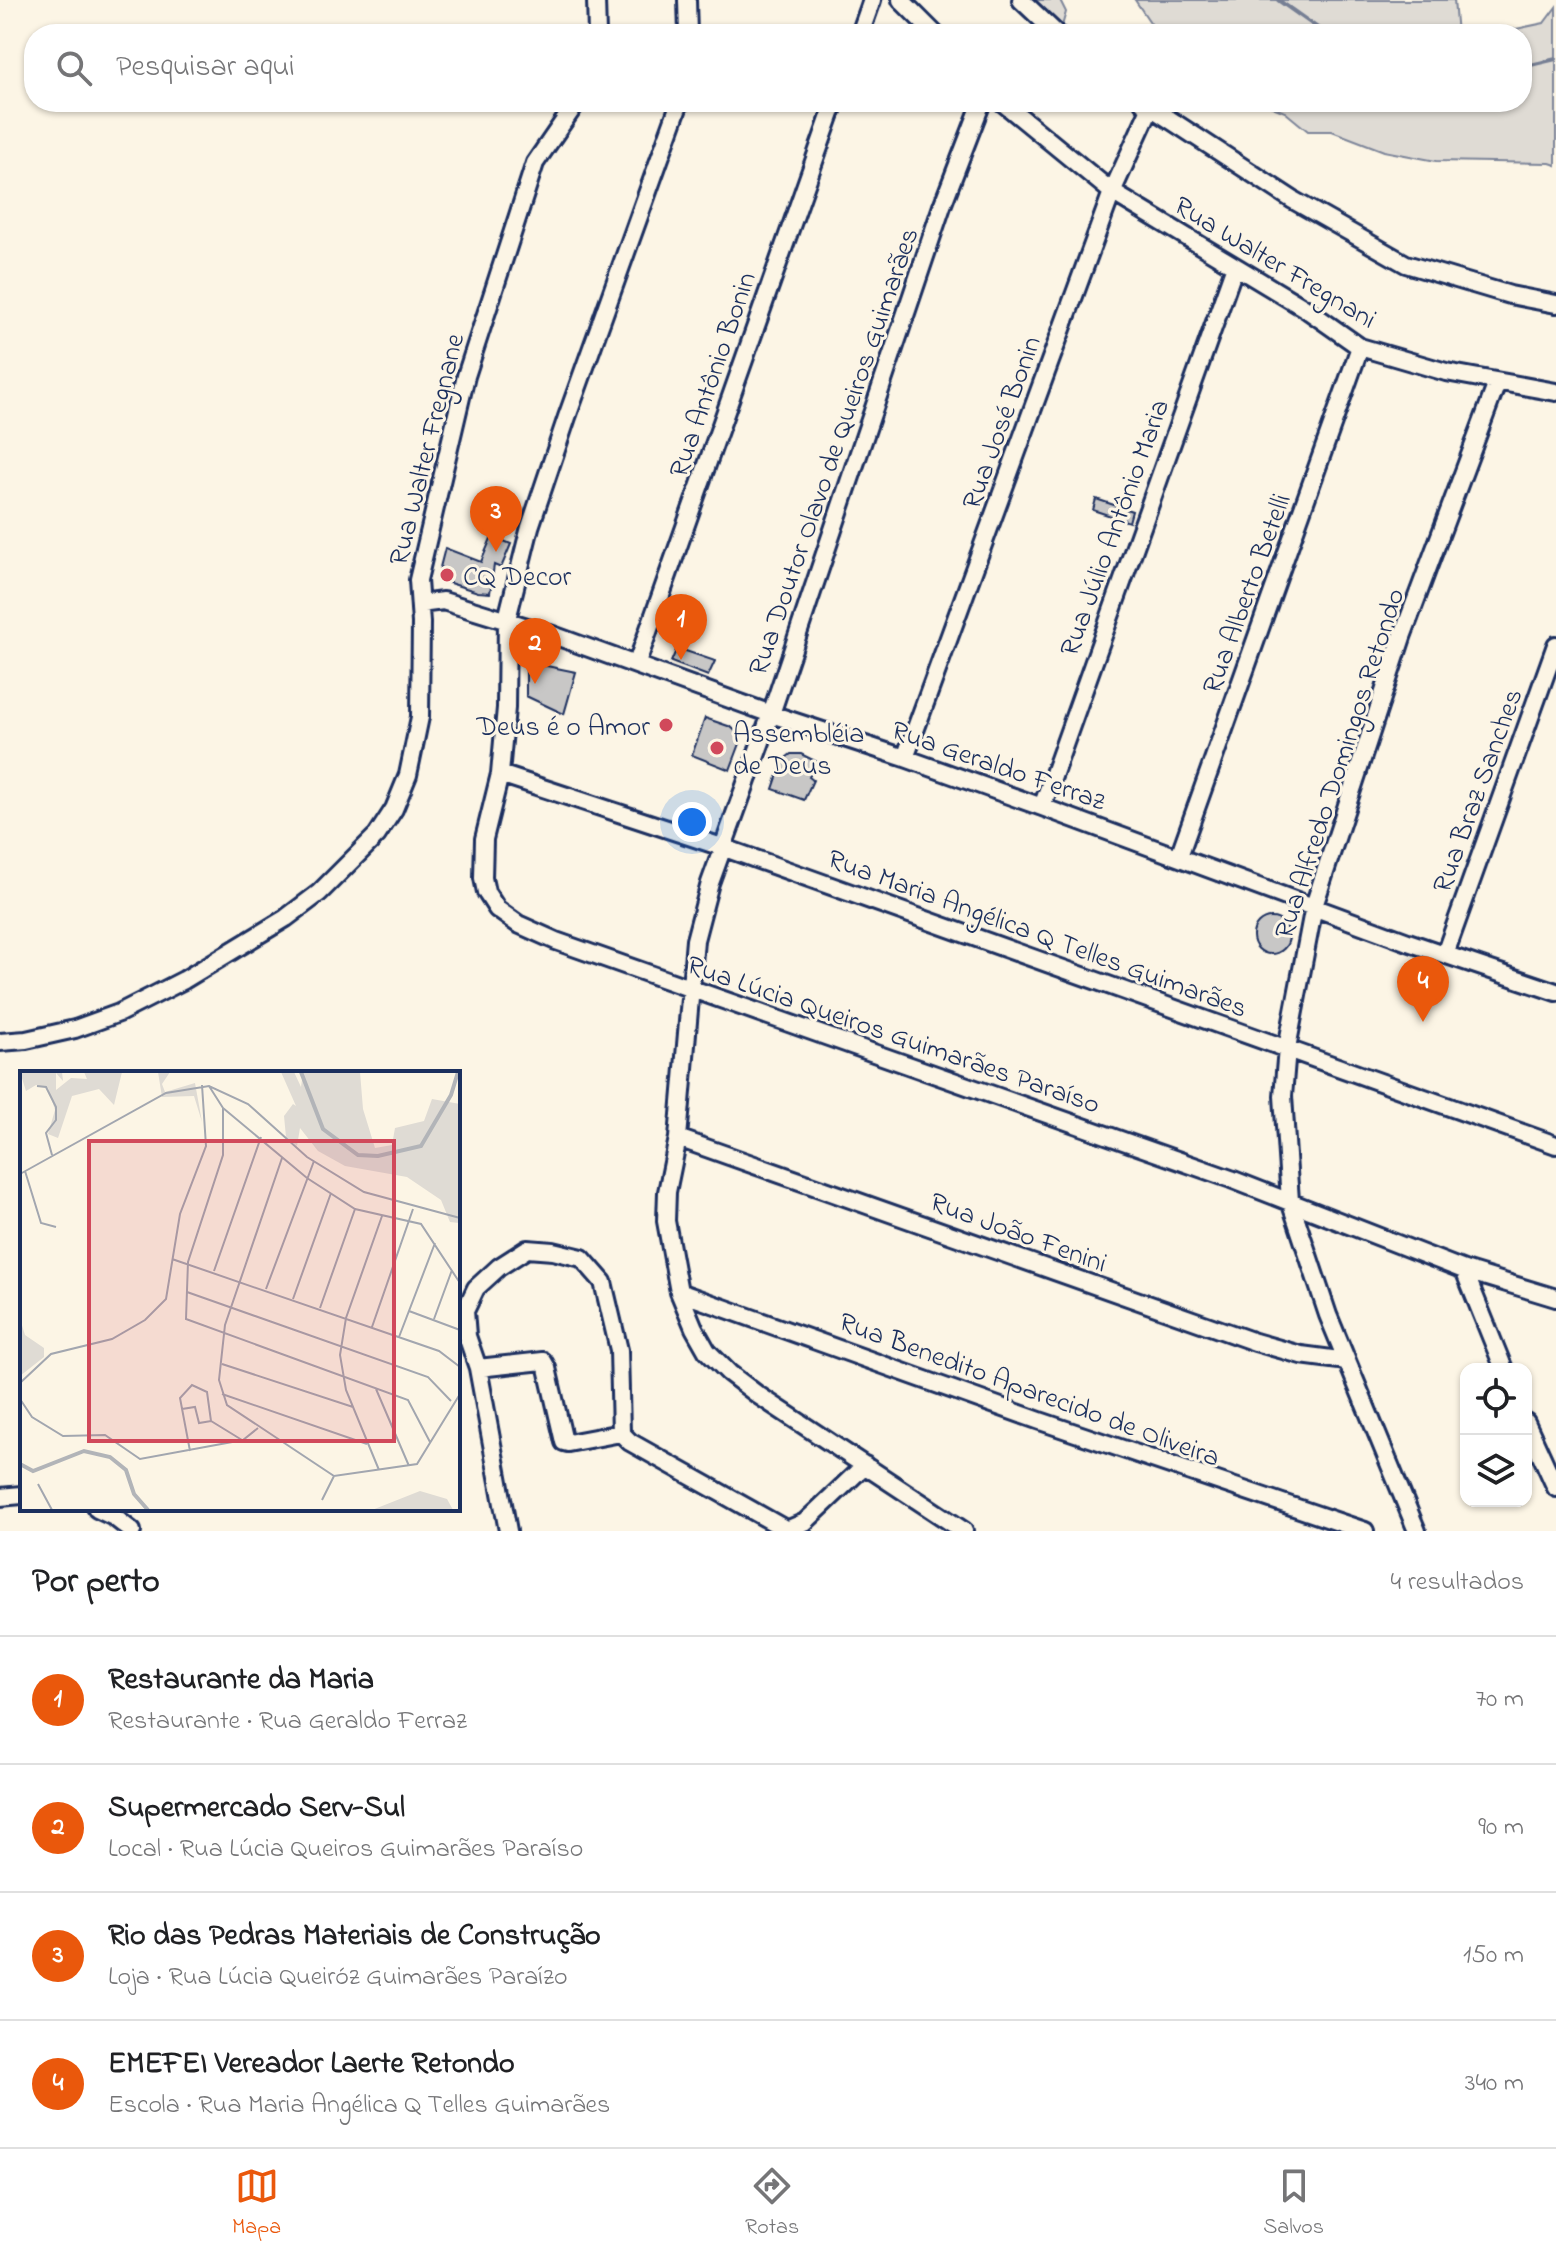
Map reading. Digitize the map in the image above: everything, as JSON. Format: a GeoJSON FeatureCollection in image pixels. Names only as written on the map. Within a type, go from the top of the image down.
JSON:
{"type":"FeatureCollection","features":[{"type":"Feature","properties":{"kind":"street"},"geometry":{"type":"LineString","coordinates":[[596,0],[597,24]]}},
{"type":"Feature","properties":{"kind":"street"},"geometry":{"type":"LineString","coordinates":[[687,0],[688,24]]}},
{"type":"Feature","properties":{"kind":"street"},"geometry":{"type":"LineString","coordinates":[[864,24],[872,0]]}},
{"type":"Feature","properties":{"kind":"street"},"geometry":{"type":"LineString","coordinates":[[901,0],[925,24]]}},
{"type":"Feature","properties":{"kind":"street"},"geometry":{"type":"LineString","coordinates":[[1021,0],[1046,24]]}},
{"type":"Feature","properties":{"kind":"street","name":"Rua Walter Fregnane"},"geometry":{"type":"LineString","coordinates":[[0,1042],[26,1040],[75,1029],[119,1013],[184,980],[286,918],[319,893],[377,835],[394,809],[408,775],[420,717],[418,580],[466,376],[535,163],[570,112]]}},
{"type":"Feature","properties":{"kind":"street","name":"Rua Lúcia Queiros Guimarães Paraíso"},"geometry":{"type":"LineString","coordinates":[[676,112],[544,486],[520,562],[507,619],[506,708],[500,774],[481,861],[486,892],[497,909],[518,924],[556,941],[1290,1201],[1464,1270],[1556,1298]]}},
{"type":"Feature","properties":{"kind":"street","name":"Rua Antônio Bonin"},"geometry":{"type":"LineString","coordinates":[[637,663],[831,112]]}},
{"type":"Feature","properties":{"kind":"street","name":"Rua Doutor Olavo de Queiros Guimarães"},"geometry":{"type":"LineString","coordinates":[[964,1531],[729,1373],[707,1351],[679,1292],[666,1221],[667,1192],[678,1138],[695,940],[722,847],[771,714],[942,206],[978,112]]}},
{"type":"Feature","properties":{"kind":"street","name":"Rua Walter Fregnani"},"geometry":{"type":"LineString","coordinates":[[1014,112],[1112,192],[1306,309],[1360,347],[1446,372],[1556,392]]}},
{"type":"Feature","properties":{"kind":"street","name":"Rua José Bonin"},"geometry":{"type":"LineString","coordinates":[[905,758],[1144,112]]}},
{"type":"Feature","properties":{"kind":"street"},"geometry":{"type":"LineString","coordinates":[[1159,112],[1293,200],[1406,264],[1510,295],[1556,304]]}},
{"type":"Feature","properties":{"kind":"street","name":"Rua Júlio Antônio Maria"},"geometry":{"type":"LineString","coordinates":[[1042,807],[1235,266]]}},
{"type":"Feature","properties":{"kind":"street","name":"Rua Alberto Betelli"},"geometry":{"type":"LineString","coordinates":[[1179,856],[1360,347]]}},
{"type":"Feature","properties":{"kind":"street","name":"Rua Alfredo Domingos Retondo"},"geometry":{"type":"LineString","coordinates":[[1417,1531],[1347,1361],[1290,1201],[1283,1096],[1287,1048],[1314,906],[1402,637],[1497,383]]}},
{"type":"Feature","properties":{"kind":"street","name":"Rua Geraldo Ferraz"},"geometry":{"type":"LineString","coordinates":[[420,604],[443,601],[637,663],[771,714],[905,758],[1556,992]]}},
{"type":"Feature","properties":{"kind":"street","name":"Rua Braz Sanches"},"geometry":{"type":"LineString","coordinates":[[1445,954],[1556,645]]}},
{"type":"Feature","properties":{"kind":"street","name":"Rua Maria Angélica Q Telles Guimarães"},"geometry":{"type":"LineString","coordinates":[[500,774],[722,847],[1556,1145]]}},
{"type":"Feature","properties":{"kind":"street","name":"Rua João Fenini"},"geometry":{"type":"LineString","coordinates":[[678,1138],[1240,1337],[1301,1355],[1347,1361]]}},
{"type":"Feature","properties":{"kind":"street"},"geometry":{"type":"LineString","coordinates":[[508,1531],[478,1368],[467,1336],[465,1311],[476,1288],[499,1267],[527,1249],[582,1258],[603,1282],[619,1350],[621,1433],[630,1442],[785,1531],[805,1522],[865,1465]]}},
{"type":"Feature","properties":{"kind":"street"},"geometry":{"type":"LineString","coordinates":[[1464,1270],[1502,1363]]}},
{"type":"Feature","properties":{"kind":"street","name":"Rua Benedito Aparecido de Oliveira"},"geometry":{"type":"LineString","coordinates":[[679,1292],[1068,1431],[1365,1531]]}},
{"type":"Feature","properties":{"kind":"street"},"geometry":{"type":"LineString","coordinates":[[478,1368],[543,1361],[564,1442],[621,1433]]}},
{"type":"Feature","properties":{"kind":"street"},"geometry":{"type":"LineString","coordinates":[[1532,1435],[1556,1488]]}},
{"type":"Feature","properties":{"kind":"street"},"geometry":{"type":"LineString","coordinates":[[0,1497],[20,1495]]}},
{"type":"Feature","properties":{"kind":"street"},"geometry":{"type":"LineString","coordinates":[[101,1511],[132,1531]]}},
{"type":"Feature","properties":{"kind":"shaded area"},"geometry":{"type":"Polygon","coordinates":[[[1022,0],[1060,0],[1066,12],[1063,24],[1052,24],[1022,0]]]}},
{"type":"Feature","properties":{"kind":"shaded area"},"geometry":{"type":"Polygon","coordinates":[[[1135,0],[1454,0],[1456,24],[1151,24],[1135,0]]]}},
{"type":"Feature","properties":{"kind":"shaded area"},"geometry":{"type":"Polygon","coordinates":[[[1556,7],[1556,165],[1436,161],[1384,151],[1332,131],[1308,131],[1285,112],[1532,112],[1532,26],[1544,23],[1556,7]]]}},
{"type":"Feature","properties":{"kind":"building"},"geometry":{"type":"Polygon","coordinates":[[[1096,499],[1132,511],[1129,522],[1093,510],[1096,499]]]}},
{"type":"Feature","properties":{"kind":"building"},"geometry":{"type":"Polygon","coordinates":[[[492,536],[511,544],[501,568],[494,565],[490,593],[437,579],[445,548],[481,562],[492,536]]]}},
{"type":"Feature","properties":{"kind":"building"},"geometry":{"type":"Polygon","coordinates":[[[677,648],[715,661],[708,676],[671,662],[677,648]]]}},
{"type":"Feature","properties":{"kind":"building"},"geometry":{"type":"Polygon","coordinates":[[[537,664],[576,672],[564,714],[526,696],[526,671],[537,664]]]}},
{"type":"Feature","properties":{"kind":"building","name":"Assembléia de Deus"},"geometry":{"type":"Polygon","coordinates":[[[705,718],[731,727],[740,735],[741,741],[730,770],[692,755],[705,718]]]}},
{"type":"Feature","properties":{"kind":"building"},"geometry":{"type":"Polygon","coordinates":[[[791,754],[801,754],[817,762],[809,777],[813,780],[804,800],[773,789],[783,760],[791,754]]]}},
{"type":"Feature","properties":{"kind":"building"},"geometry":{"type":"Polygon","coordinates":[[[1271,918],[1284,923],[1289,936],[1284,949],[1271,954],[1258,949],[1253,936],[1258,923],[1271,918]]]}},
{"type":"Feature","properties":{"kind":"waterway"},"geometry":{"type":"LineString","coordinates":[[1278,0],[1312,24]]}},
{"type":"Feature","properties":{"kind":"waterway"},"geometry":{"type":"LineString","coordinates":[[1532,65],[1556,59]]}},
{"type":"Feature","properties":{"kind":"place","name":"Rio das Pedras Materiais de Construção"},"geometry":{"type":"Point","coordinates":[496,552]}},
{"type":"Feature","properties":{"kind":"place","name":"CQ Decor"},"geometry":{"type":"Point","coordinates":[447,575]}},
{"type":"Feature","properties":{"kind":"place","name":"Restaurante da Maria"},"geometry":{"type":"Point","coordinates":[681,660]}},
{"type":"Feature","properties":{"kind":"place","name":"Supermercado Serv-Sul"},"geometry":{"type":"Point","coordinates":[535,684]}},
{"type":"Feature","properties":{"kind":"place","name":"Deus é o Amor"},"geometry":{"type":"Point","coordinates":[666,725]}},
{"type":"Feature","properties":{"kind":"place","name":"Assembléia de Deus"},"geometry":{"type":"Point","coordinates":[717,748]}},
{"type":"Feature","properties":{"kind":"place","name":"EMEFEI Vereador Laerte Retondo"},"geometry":{"type":"Point","coordinates":[1423,1022]}}]}
